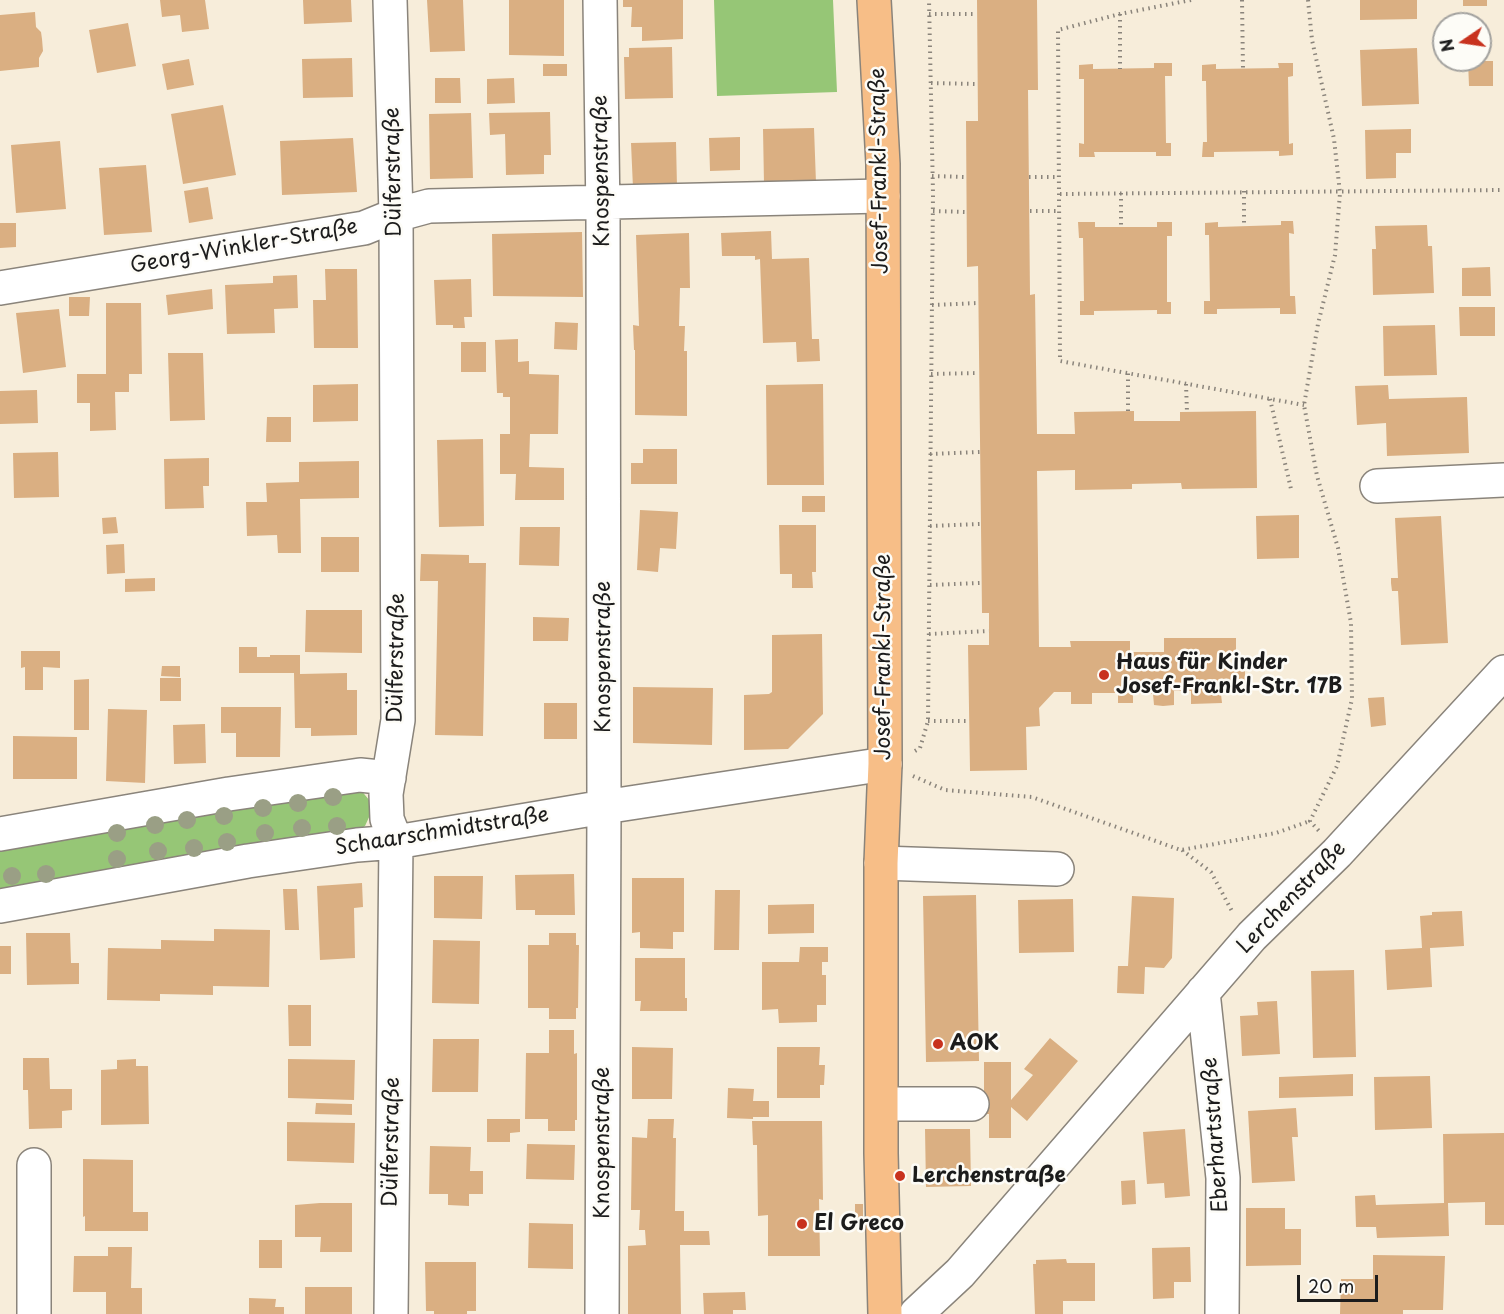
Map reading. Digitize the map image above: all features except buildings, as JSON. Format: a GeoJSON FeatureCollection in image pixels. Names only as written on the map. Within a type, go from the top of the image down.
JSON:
{"type":"FeatureCollection","features":[{"type":"Feature","properties":{"kind":"main road","name":"Josef-Frankl-Straße"},"geometry":{"type":"LineString","coordinates":[[874,0],[883,196],[885,764],[881,863],[881,1153],[885,1314]]}},
{"type":"Feature","properties":{"kind":"street","name":"Dülferstraße"},"geometry":{"type":"LineString","coordinates":[[390,0],[396,215],[398,720],[386,794],[387,819],[396,842],[390,1314]]}},
{"type":"Feature","properties":{"kind":"street","name":"Knospenstraße"},"geometry":{"type":"LineString","coordinates":[[600,0],[603,202],[604,807],[602,1314]]}},
{"type":"Feature","properties":{"kind":"street","name":"Georg-Winkler-Straße"},"geometry":{"type":"LineString","coordinates":[[0,288],[364,228],[396,215],[429,206],[883,196]]}},
{"type":"Feature","properties":{"kind":"street"},"geometry":{"type":"LineString","coordinates":[[1377,486],[1504,480]]}},
{"type":"Feature","properties":{"kind":"street","name":"Lerchenstraße"},"geometry":{"type":"LineString","coordinates":[[916,1314],[960,1273],[1252,936],[1336,853],[1504,672]]}},
{"type":"Feature","properties":{"kind":"street","name":"Schaarschmidtstraße"},"geometry":{"type":"LineString","coordinates":[[0,906],[248,861],[357,845],[396,842],[885,764]]}},
{"type":"Feature","properties":{"kind":"street"},"geometry":{"type":"LineString","coordinates":[[0,834],[229,794],[360,775],[389,778]]}},
{"type":"Feature","properties":{"kind":"street"},"geometry":{"type":"LineString","coordinates":[[881,863],[1057,869]]}},
{"type":"Feature","properties":{"kind":"street","name":"Eberhartstraße"},"geometry":{"type":"LineString","coordinates":[[1203,992],[1223,1178],[1222,1314]]}},
{"type":"Feature","properties":{"kind":"street"},"geometry":{"type":"LineString","coordinates":[[882,1104],[972,1104]]}},
{"type":"Feature","properties":{"kind":"street"},"geometry":{"type":"LineString","coordinates":[[34,1165],[34,1314]]}},
{"type":"Feature","properties":{"kind":"path"},"geometry":{"type":"LineString","coordinates":[[885,764],[901,761],[920,748],[928,721],[933,211],[928,0]]}},
{"type":"Feature","properties":{"kind":"path"},"geometry":{"type":"LineString","coordinates":[[1191,0],[1120,14],[1058,30],[1060,361],[1304,405]]}},
{"type":"Feature","properties":{"kind":"path"},"geometry":{"type":"LineString","coordinates":[[1242,0],[1243,69]]}},
{"type":"Feature","properties":{"kind":"path"},"geometry":{"type":"LineString","coordinates":[[1181,850],[1276,833],[1310,821],[1337,766],[1352,699],[1351,622],[1338,548],[1317,476],[1304,405],[1318,324],[1335,255],[1340,193],[1334,139],[1312,40],[1308,0]]}},
{"type":"Feature","properties":{"kind":"path"},"geometry":{"type":"LineString","coordinates":[[929,14],[977,14]]}},
{"type":"Feature","properties":{"kind":"path"},"geometry":{"type":"LineString","coordinates":[[1120,14],[1120,69]]}},
{"type":"Feature","properties":{"kind":"path"},"geometry":{"type":"LineString","coordinates":[[931,83],[978,84]]}},
{"type":"Feature","properties":{"kind":"path"},"geometry":{"type":"LineString","coordinates":[[932,176],[966,177]]}},
{"type":"Feature","properties":{"kind":"path"},"geometry":{"type":"LineString","coordinates":[[1029,177],[1059,177]]}},
{"type":"Feature","properties":{"kind":"path"},"geometry":{"type":"LineString","coordinates":[[1060,194],[1504,190]]}},
{"type":"Feature","properties":{"kind":"path"},"geometry":{"type":"LineString","coordinates":[[1244,191],[1244,226]]}},
{"type":"Feature","properties":{"kind":"path"},"geometry":{"type":"LineString","coordinates":[[1120,193],[1121,227]]}},
{"type":"Feature","properties":{"kind":"path"},"geometry":{"type":"LineString","coordinates":[[933,211],[967,212]]}},
{"type":"Feature","properties":{"kind":"path"},"geometry":{"type":"LineString","coordinates":[[1030,212],[1060,211]]}},
{"type":"Feature","properties":{"kind":"path"},"geometry":{"type":"LineString","coordinates":[[932,305],[978,303]]}},
{"type":"Feature","properties":{"kind":"path"},"geometry":{"type":"LineString","coordinates":[[931,374],[979,373]]}},
{"type":"Feature","properties":{"kind":"path"},"geometry":{"type":"LineString","coordinates":[[1128,373],[1128,411]]}},
{"type":"Feature","properties":{"kind":"path"},"geometry":{"type":"LineString","coordinates":[[1186,384],[1187,412]]}},
{"type":"Feature","properties":{"kind":"path"},"geometry":{"type":"LineString","coordinates":[[1270,399],[1291,489]]}},
{"type":"Feature","properties":{"kind":"path"},"geometry":{"type":"LineString","coordinates":[[930,454],[980,452]]}},
{"type":"Feature","properties":{"kind":"path"},"geometry":{"type":"LineString","coordinates":[[930,526],[981,524]]}},
{"type":"Feature","properties":{"kind":"path"},"geometry":{"type":"LineString","coordinates":[[930,585],[981,583]]}},
{"type":"Feature","properties":{"kind":"path"},"geometry":{"type":"LineString","coordinates":[[929,634],[989,631]]}},
{"type":"Feature","properties":{"kind":"path"},"geometry":{"type":"LineString","coordinates":[[928,721],[969,721]]}},
{"type":"Feature","properties":{"kind":"path"},"geometry":{"type":"LineString","coordinates":[[885,764],[945,790],[1032,797],[1181,850],[1211,872],[1234,914],[1252,936]]}},
{"type":"Feature","properties":{"kind":"path"},"geometry":{"type":"LineString","coordinates":[[1310,821],[1336,853]]}},
{"type":"Feature","properties":{"kind":"green space"},"geometry":{"type":"Polygon","coordinates":[[[714,0],[833,0],[837,92],[717,96],[714,0]]]}},
{"type":"Feature","properties":{"kind":"green space"},"geometry":{"type":"Polygon","coordinates":[[[360,789],[370,801],[370,815],[365,826],[355,833],[0,894],[0,845],[360,789]]]}},
{"type":"Feature","properties":{"kind":"place","name":"Haus für Kinder Josef-Frankl-Str. 17B"},"geometry":{"type":"Point","coordinates":[1104,675]}},
{"type":"Feature","properties":{"kind":"place","name":"AOK"},"geometry":{"type":"Point","coordinates":[938,1044]}},
{"type":"Feature","properties":{"kind":"place","name":"Lerchenstraße"},"geometry":{"type":"Point","coordinates":[900,1176]}},
{"type":"Feature","properties":{"kind":"place","name":"El Greco"},"geometry":{"type":"Point","coordinates":[802,1224]}}]}
